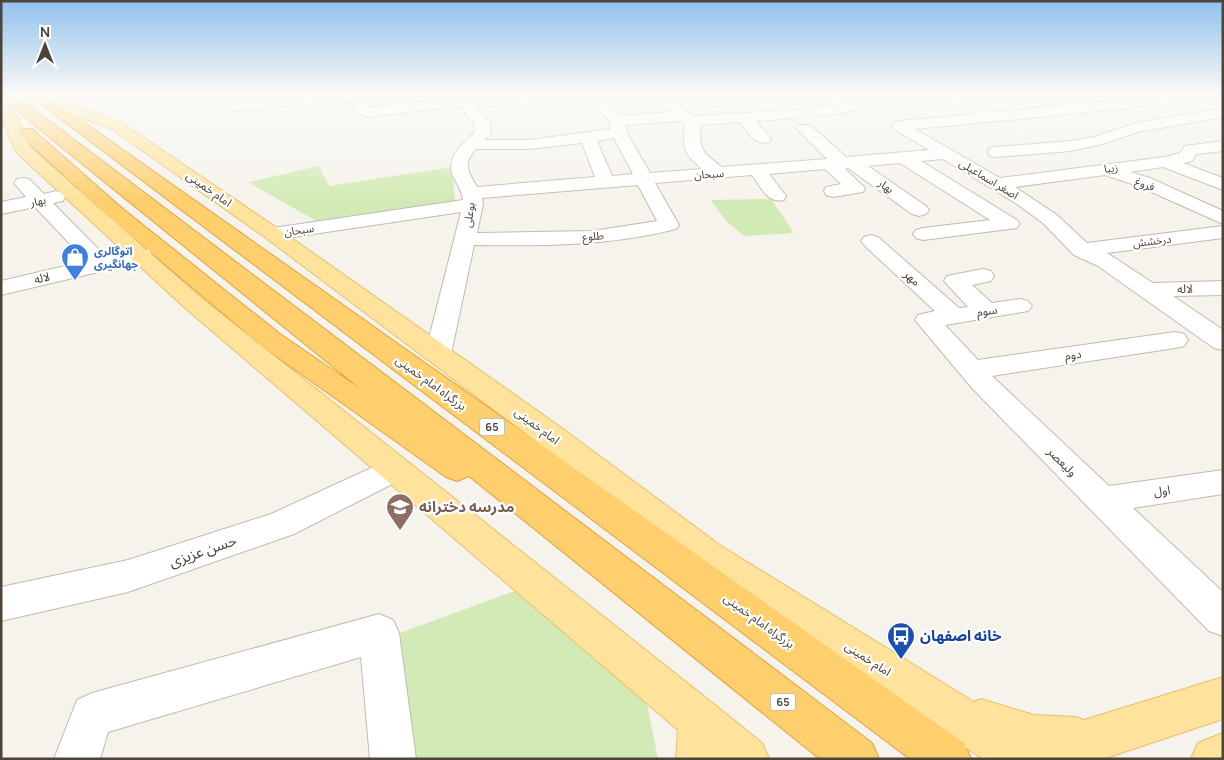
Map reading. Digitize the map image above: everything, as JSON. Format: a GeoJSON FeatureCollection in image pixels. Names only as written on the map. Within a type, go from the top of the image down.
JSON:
{"type":"FeatureCollection","features":[{"type":"Feature","properties":{"kind":"highway","name":"65"},"geometry":{"type":"LineString","coordinates":[[31,130],[117,214],[271,340],[710,644],[856,759]]}},
{"type":"Feature","properties":{"kind":"highway","name":"بزرگراه امام خمینی"},"geometry":{"type":"LineString","coordinates":[[85,130],[948,759]]}},
{"type":"Feature","properties":{"kind":"highway"},"geometry":{"type":"LineString","coordinates":[[104,130],[197,192],[328,285],[715,589]]}},
{"type":"Feature","properties":{"kind":"main road"},"geometry":{"type":"LineString","coordinates":[[15,130],[22,148],[192,302],[395,469],[700,740],[746,759]]}},
{"type":"Feature","properties":{"kind":"main road","name":"امام خمینی"},"geometry":{"type":"LineString","coordinates":[[123,130],[273,234],[548,434],[708,557],[1024,759]]}},
{"type":"Feature","properties":{"kind":"main road"},"geometry":{"type":"LineString","coordinates":[[1034,759],[1223,698]]}},
{"type":"Feature","properties":{"kind":"main road"},"geometry":{"type":"LineString","coordinates":[[943,707],[988,724],[1034,737],[1090,740]]}},
{"type":"Feature","properties":{"kind":"main road"},"geometry":{"type":"LineString","coordinates":[[1214,759],[1223,755]]}},
{"type":"Feature","properties":{"kind":"street","name":"بوعلی"},"geometry":{"type":"LineString","coordinates":[[438,354],[465,239],[472,199],[464,183],[459,166],[461,156],[475,144],[483,130]]}},
{"type":"Feature","properties":{"kind":"street"},"geometry":{"type":"LineString","coordinates":[[475,144],[516,145],[588,136],[605,130]]}},
{"type":"Feature","properties":{"kind":"street"},"geometry":{"type":"LineString","coordinates":[[621,130],[645,179]]}},
{"type":"Feature","properties":{"kind":"street"},"geometry":{"type":"LineString","coordinates":[[694,130],[691,142],[696,153],[718,173]]}},
{"type":"Feature","properties":{"kind":"street"},"geometry":{"type":"LineString","coordinates":[[756,130],[763,139]]}},
{"type":"Feature","properties":{"kind":"street"},"geometry":{"type":"LineString","coordinates":[[807,130],[843,164],[856,188],[833,191]]}},
{"type":"Feature","properties":{"kind":"street","name":"اصغر اسماعیلی"},"geometry":{"type":"LineString","coordinates":[[907,130],[1024,200],[1050,219],[1082,250],[1106,261],[1223,342]]}},
{"type":"Feature","properties":{"kind":"street"},"geometry":{"type":"LineString","coordinates":[[996,152],[1070,146],[1097,141],[1128,130]]}},
{"type":"Feature","properties":{"kind":"street"},"geometry":{"type":"LineString","coordinates":[[588,136],[606,182]]}},
{"type":"Feature","properties":{"kind":"street","name":"فروغ"},"geometry":{"type":"LineString","coordinates":[[1070,146],[1102,169],[1144,182],[1223,218]]}},
{"type":"Feature","properties":{"kind":"street","name":"زیبا"},"geometry":{"type":"LineString","coordinates":[[995,184],[1016,183],[1102,169],[1165,162],[1186,157],[1190,150],[1223,146]]}},
{"type":"Feature","properties":{"kind":"street","name":"سبحان"},"geometry":{"type":"LineString","coordinates":[[273,234],[472,199],[606,182],[906,159],[947,154]]}},
{"type":"Feature","properties":{"kind":"street"},"geometry":{"type":"LineString","coordinates":[[906,159],[1010,224],[923,234]]}},
{"type":"Feature","properties":{"kind":"street"},"geometry":{"type":"LineString","coordinates":[[1165,162],[1223,185]]}},
{"type":"Feature","properties":{"kind":"street","name":"بهار"},"geometry":{"type":"LineString","coordinates":[[843,164],[919,210]]}},
{"type":"Feature","properties":{"kind":"street"},"geometry":{"type":"LineString","coordinates":[[758,170],[778,196]]}},
{"type":"Feature","properties":{"kind":"street","name":"طلوع"},"geometry":{"type":"LineString","coordinates":[[465,239],[536,240],[584,237],[669,225],[645,179]]}},
{"type":"Feature","properties":{"kind":"street"},"geometry":{"type":"LineString","coordinates":[[23,182],[101,264]]}},
{"type":"Feature","properties":{"kind":"street","name":"بهار"},"geometry":{"type":"LineString","coordinates":[[1,208],[74,194]]}},
{"type":"Feature","properties":{"kind":"street","name":"درخشش"},"geometry":{"type":"LineString","coordinates":[[1082,250],[1223,232]]}},
{"type":"Feature","properties":{"kind":"street","name":"مهر"},"geometry":{"type":"LineString","coordinates":[[871,241],[953,315]]}},
{"type":"Feature","properties":{"kind":"street","name":"لاله"},"geometry":{"type":"LineString","coordinates":[[5,292],[101,264],[141,255]]}},
{"type":"Feature","properties":{"kind":"street"},"geometry":{"type":"LineString","coordinates":[[983,276],[955,281],[986,311]]}},
{"type":"Feature","properties":{"kind":"street","name":"لاله"},"geometry":{"type":"LineString","coordinates":[[1148,290],[1223,288]]}},
{"type":"Feature","properties":{"kind":"street","name":"سوم"},"geometry":{"type":"LineString","coordinates":[[953,315],[1020,306]]}},
{"type":"Feature","properties":{"kind":"street","name":"ولیعصر"},"geometry":{"type":"LineString","coordinates":[[953,315],[927,320],[971,370],[1223,618]]}},
{"type":"Feature","properties":{"kind":"street","name":"دوم"},"geometry":{"type":"LineString","coordinates":[[971,370],[1175,340]]}},
{"type":"Feature","properties":{"kind":"street","name":"حسن عزیزی"},"geometry":{"type":"LineString","coordinates":[[1,604],[128,576],[273,527],[395,469]]}},
{"type":"Feature","properties":{"kind":"street","name":"اول"},"geometry":{"type":"LineString","coordinates":[[1101,500],[1223,482]]}},
{"type":"Feature","properties":{"kind":"street"},"geometry":{"type":"LineString","coordinates":[[77,759],[92,715],[380,633],[393,759]]}},
{"type":"Feature","properties":{"kind":"green space"},"geometry":{"type":"Polygon","coordinates":[[[319,166],[329,186],[452,167],[455,203],[320,223],[248,182],[319,166]]]}},
{"type":"Feature","properties":{"kind":"green space"},"geometry":{"type":"Polygon","coordinates":[[[771,199],[794,233],[744,236],[726,221],[711,200],[771,199]]]}},
{"type":"Feature","properties":{"kind":"green space"},"geometry":{"type":"Polygon","coordinates":[[[520,589],[647,703],[658,759],[397,759],[397,634],[520,589]]]}},
{"type":"Feature","properties":{"kind":"place","name":"اتوگالری جهانگیری"},"geometry":{"type":"Point","coordinates":[75,281]}},
{"type":"Feature","properties":{"kind":"place","name":"مدرسه دخترانه"},"geometry":{"type":"Point","coordinates":[400,531]}},
{"type":"Feature","properties":{"kind":"place","name":"خانه اصفهان"},"geometry":{"type":"Point","coordinates":[901,660]}}]}
